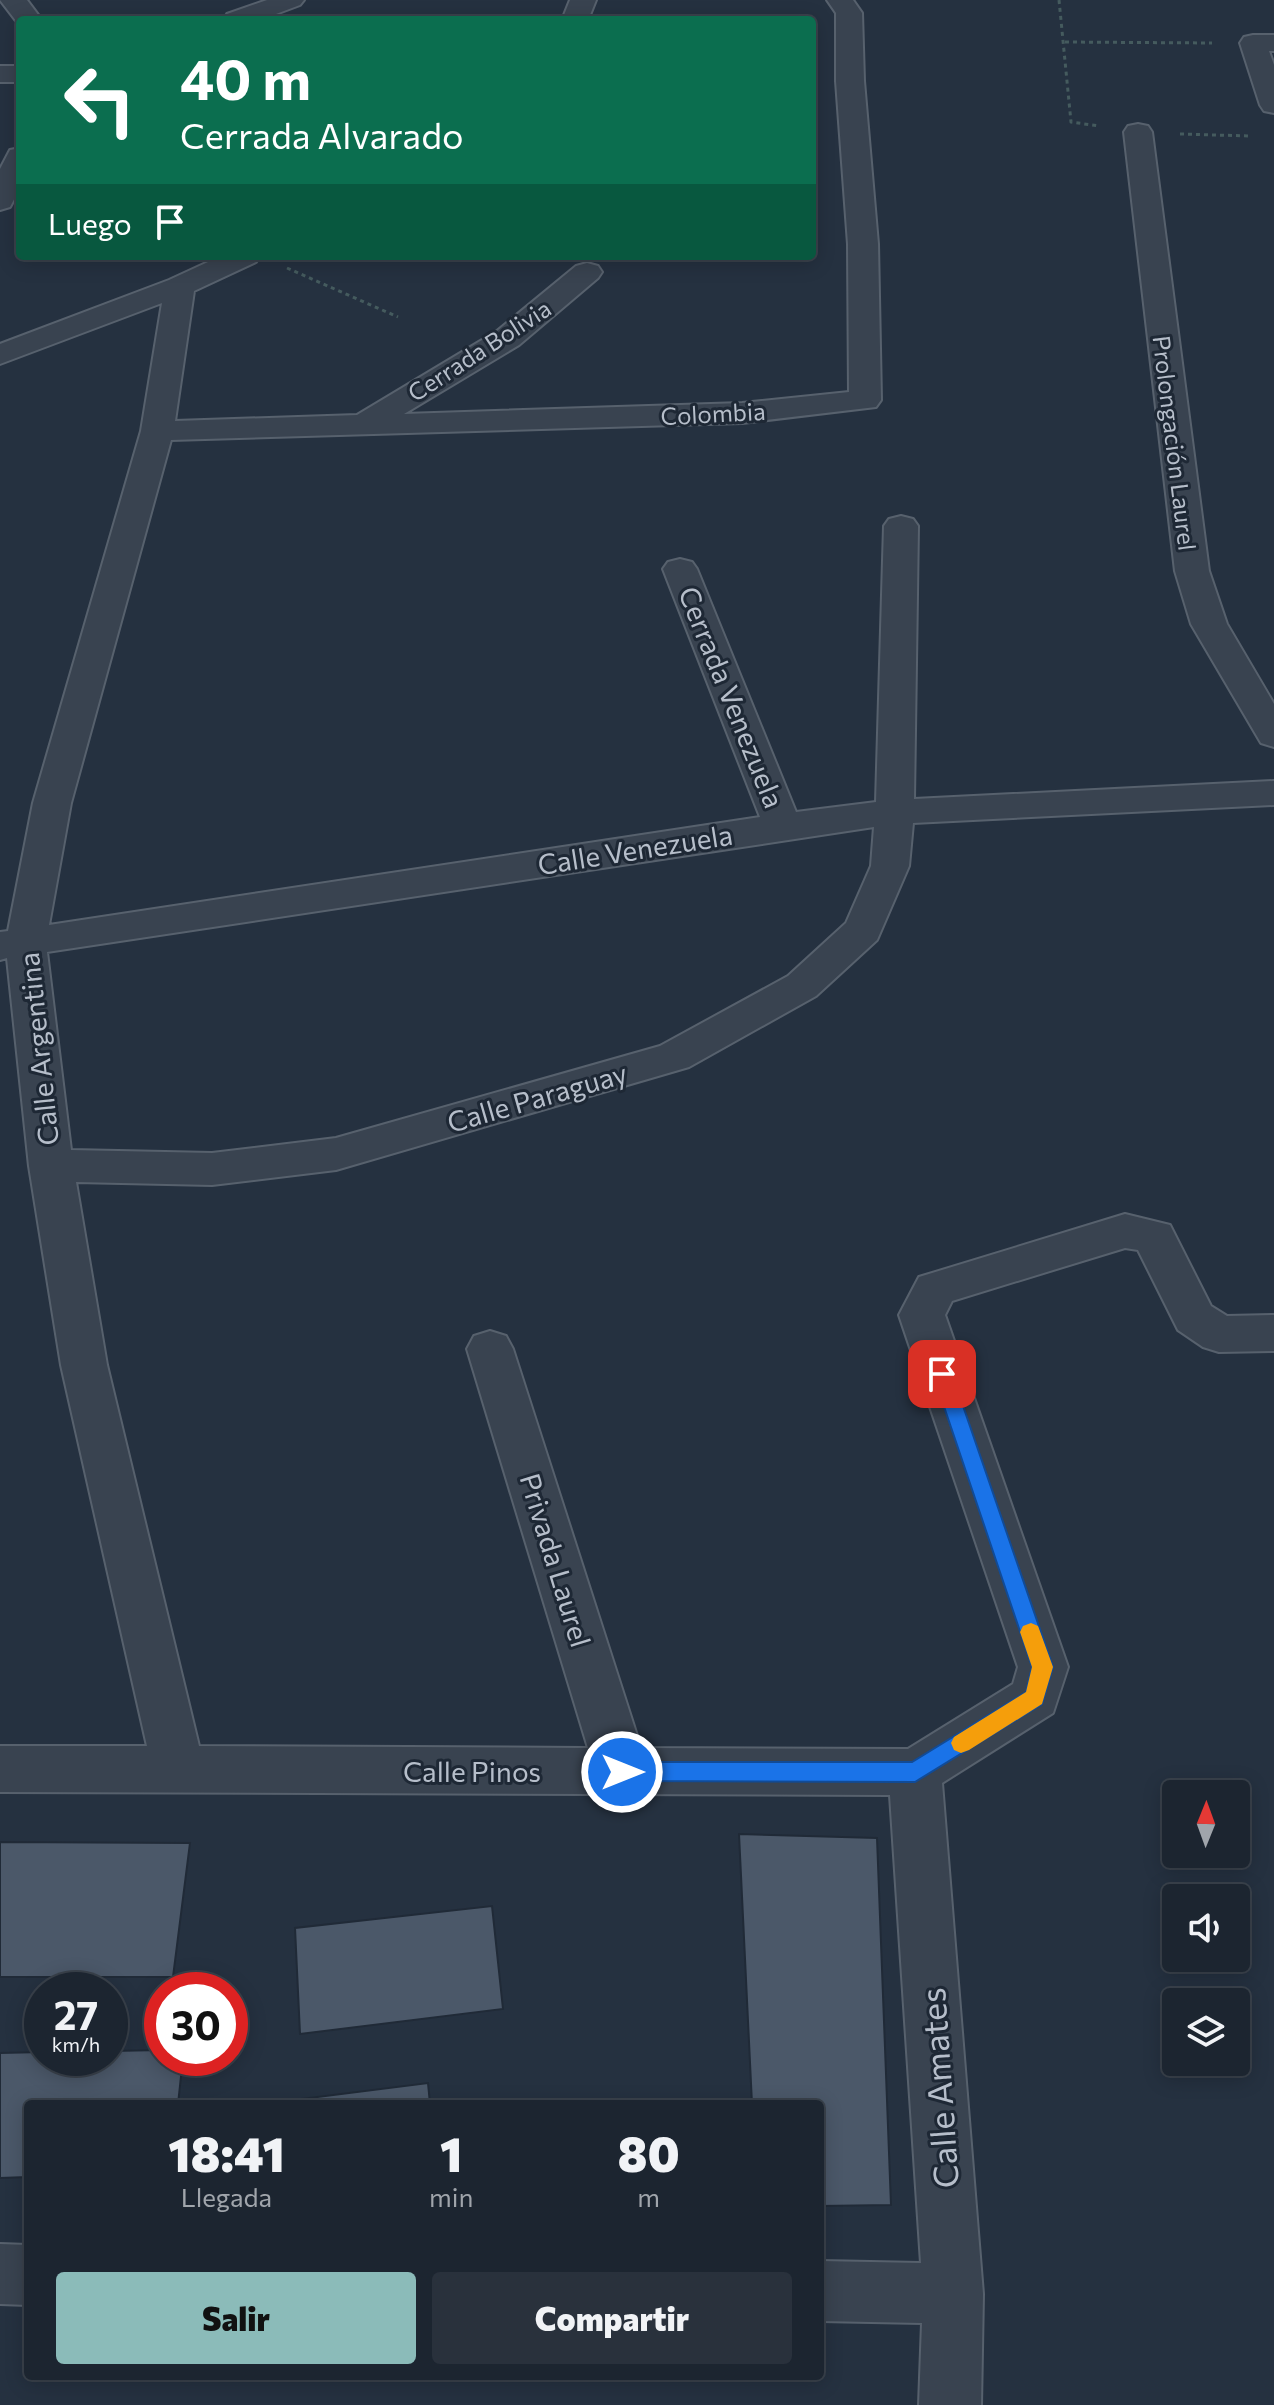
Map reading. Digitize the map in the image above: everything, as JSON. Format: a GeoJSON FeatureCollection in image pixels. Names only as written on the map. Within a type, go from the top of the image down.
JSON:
{"type":"FeatureCollection","features":[{"type":"Feature","properties":{"kind":"street"},"geometry":{"type":"LineString","coordinates":[[13,0],[26,16]]}},
{"type":"Feature","properties":{"kind":"street"},"geometry":{"type":"LineString","coordinates":[[244,11],[291,0]]}},
{"type":"Feature","properties":{"kind":"street","name":"Colombia"},"geometry":{"type":"LineString","coordinates":[[157,431],[367,422],[742,413],[865,400],[863,244],[850,81],[849,13],[840,0]]}},
{"type":"Feature","properties":{"kind":"street"},"geometry":{"type":"LineString","coordinates":[[1264,43],[1274,105]]}},
{"type":"Feature","properties":{"kind":"street","name":"Prolongación Laurel"},"geometry":{"type":"LineString","coordinates":[[1138,132],[1192,571],[1209,624],[1274,735]]}},
{"type":"Feature","properties":{"kind":"street"},"geometry":{"type":"LineString","coordinates":[[0,201],[12,162]]}},
{"type":"Feature","properties":{"kind":"street"},"geometry":{"type":"LineString","coordinates":[[0,355],[257,260]]}},
{"type":"Feature","properties":{"kind":"street","name":"Cerrada Bolivia"},"geometry":{"type":"LineString","coordinates":[[367,422],[508,338],[587,272]]}},
{"type":"Feature","properties":{"kind":"street","name":"Calle Argentina"},"geometry":{"type":"LineString","coordinates":[[178,1769],[84,1365],[13,945],[157,431],[180,286]]}},
{"type":"Feature","properties":{"kind":"street"},"geometry":{"type":"LineString","coordinates":[[895,812],[901,526]]}},
{"type":"Feature","properties":{"kind":"street","name":"Cerrada Venezuela"},"geometry":{"type":"LineString","coordinates":[[680,569],[783,826]]}},
{"type":"Feature","properties":{"kind":"street","name":"Calle Venezuela"},"geometry":{"type":"LineString","coordinates":[[13,945],[783,826],[895,812],[1274,793]]}},
{"type":"Feature","properties":{"kind":"street","name":"Calle Paraguay"},"geometry":{"type":"LineString","coordinates":[[51,1166],[212,1169],[336,1154],[674,1057],[802,986],[863,930],[890,866],[895,812]]}},
{"type":"Feature","properties":{"kind":"street"},"geometry":{"type":"LineString","coordinates":[[915,1772],[1035,1697],[1043,1667],[922,1315],[935,1289],[1125,1231],[1154,1237],[1194,1318],[1219,1334],[1274,1333]]}},
{"type":"Feature","properties":{"kind":"street","name":"Privada Laurel"},"geometry":{"type":"LineString","coordinates":[[490,1349],[622,1772]]}},
{"type":"Feature","properties":{"kind":"street","name":"Calle Pinos"},"geometry":{"type":"LineString","coordinates":[[0,1769],[915,1772]]}},
{"type":"Feature","properties":{"kind":"street","name":"Calle Amates"},"geometry":{"type":"LineString","coordinates":[[915,1772],[953,2294],[950,2405]]}},
{"type":"Feature","properties":{"kind":"street"},"geometry":{"type":"LineString","coordinates":[[0,2274],[24,2275]]}},
{"type":"Feature","properties":{"kind":"street"},"geometry":{"type":"LineString","coordinates":[[824,2291],[953,2294]]}},
{"type":"Feature","properties":{"kind":"path"},"geometry":{"type":"LineString","coordinates":[[1059,0],[1071,122]]}},
{"type":"Feature","properties":{"kind":"path"},"geometry":{"type":"LineString","coordinates":[[1065,42],[1264,43]]}},
{"type":"Feature","properties":{"kind":"path"},"geometry":{"type":"LineString","coordinates":[[262,260],[398,317]]}},
{"type":"Feature","properties":{"kind":"building"},"geometry":{"type":"Polygon","coordinates":[[[739,1834],[877,1838],[891,2205],[824,2206],[824,2100],[752,2100],[739,1834]]]}},
{"type":"Feature","properties":{"kind":"building"},"geometry":{"type":"Polygon","coordinates":[[[0,1842],[190,1843],[174,1972],[144,1972],[144,1977],[128,1977],[128,1972],[24,1972],[24,1977],[0,1977],[0,1842]]]}},
{"type":"Feature","properties":{"kind":"building"},"geometry":{"type":"Polygon","coordinates":[[[492,1906],[503,2009],[300,2034],[295,1928],[492,1906]]]}},
{"type":"Feature","properties":{"kind":"building"},"geometry":{"type":"Polygon","coordinates":[[[144,2050],[144,2076],[181,2076],[178,2100],[24,2100],[24,2177],[0,2178],[0,2053],[24,2052],[24,2076],[128,2076],[128,2051],[144,2050]]]}},
{"type":"Feature","properties":{"kind":"building"},"geometry":{"type":"Polygon","coordinates":[[[428,2083],[430,2100],[294,2100],[428,2083]]]}},
{"type":"Feature","properties":{"kind":"slow traffic"},"geometry":{"type":"LineString","coordinates":[[961,1743],[1035,1697],[1043,1667],[1031,1632]]}},
{"type":"Feature","properties":{"kind":"route"},"geometry":{"type":"LineString","coordinates":[[622,1772],[915,1772],[1035,1697],[1043,1667],[942,1374]]}}]}
